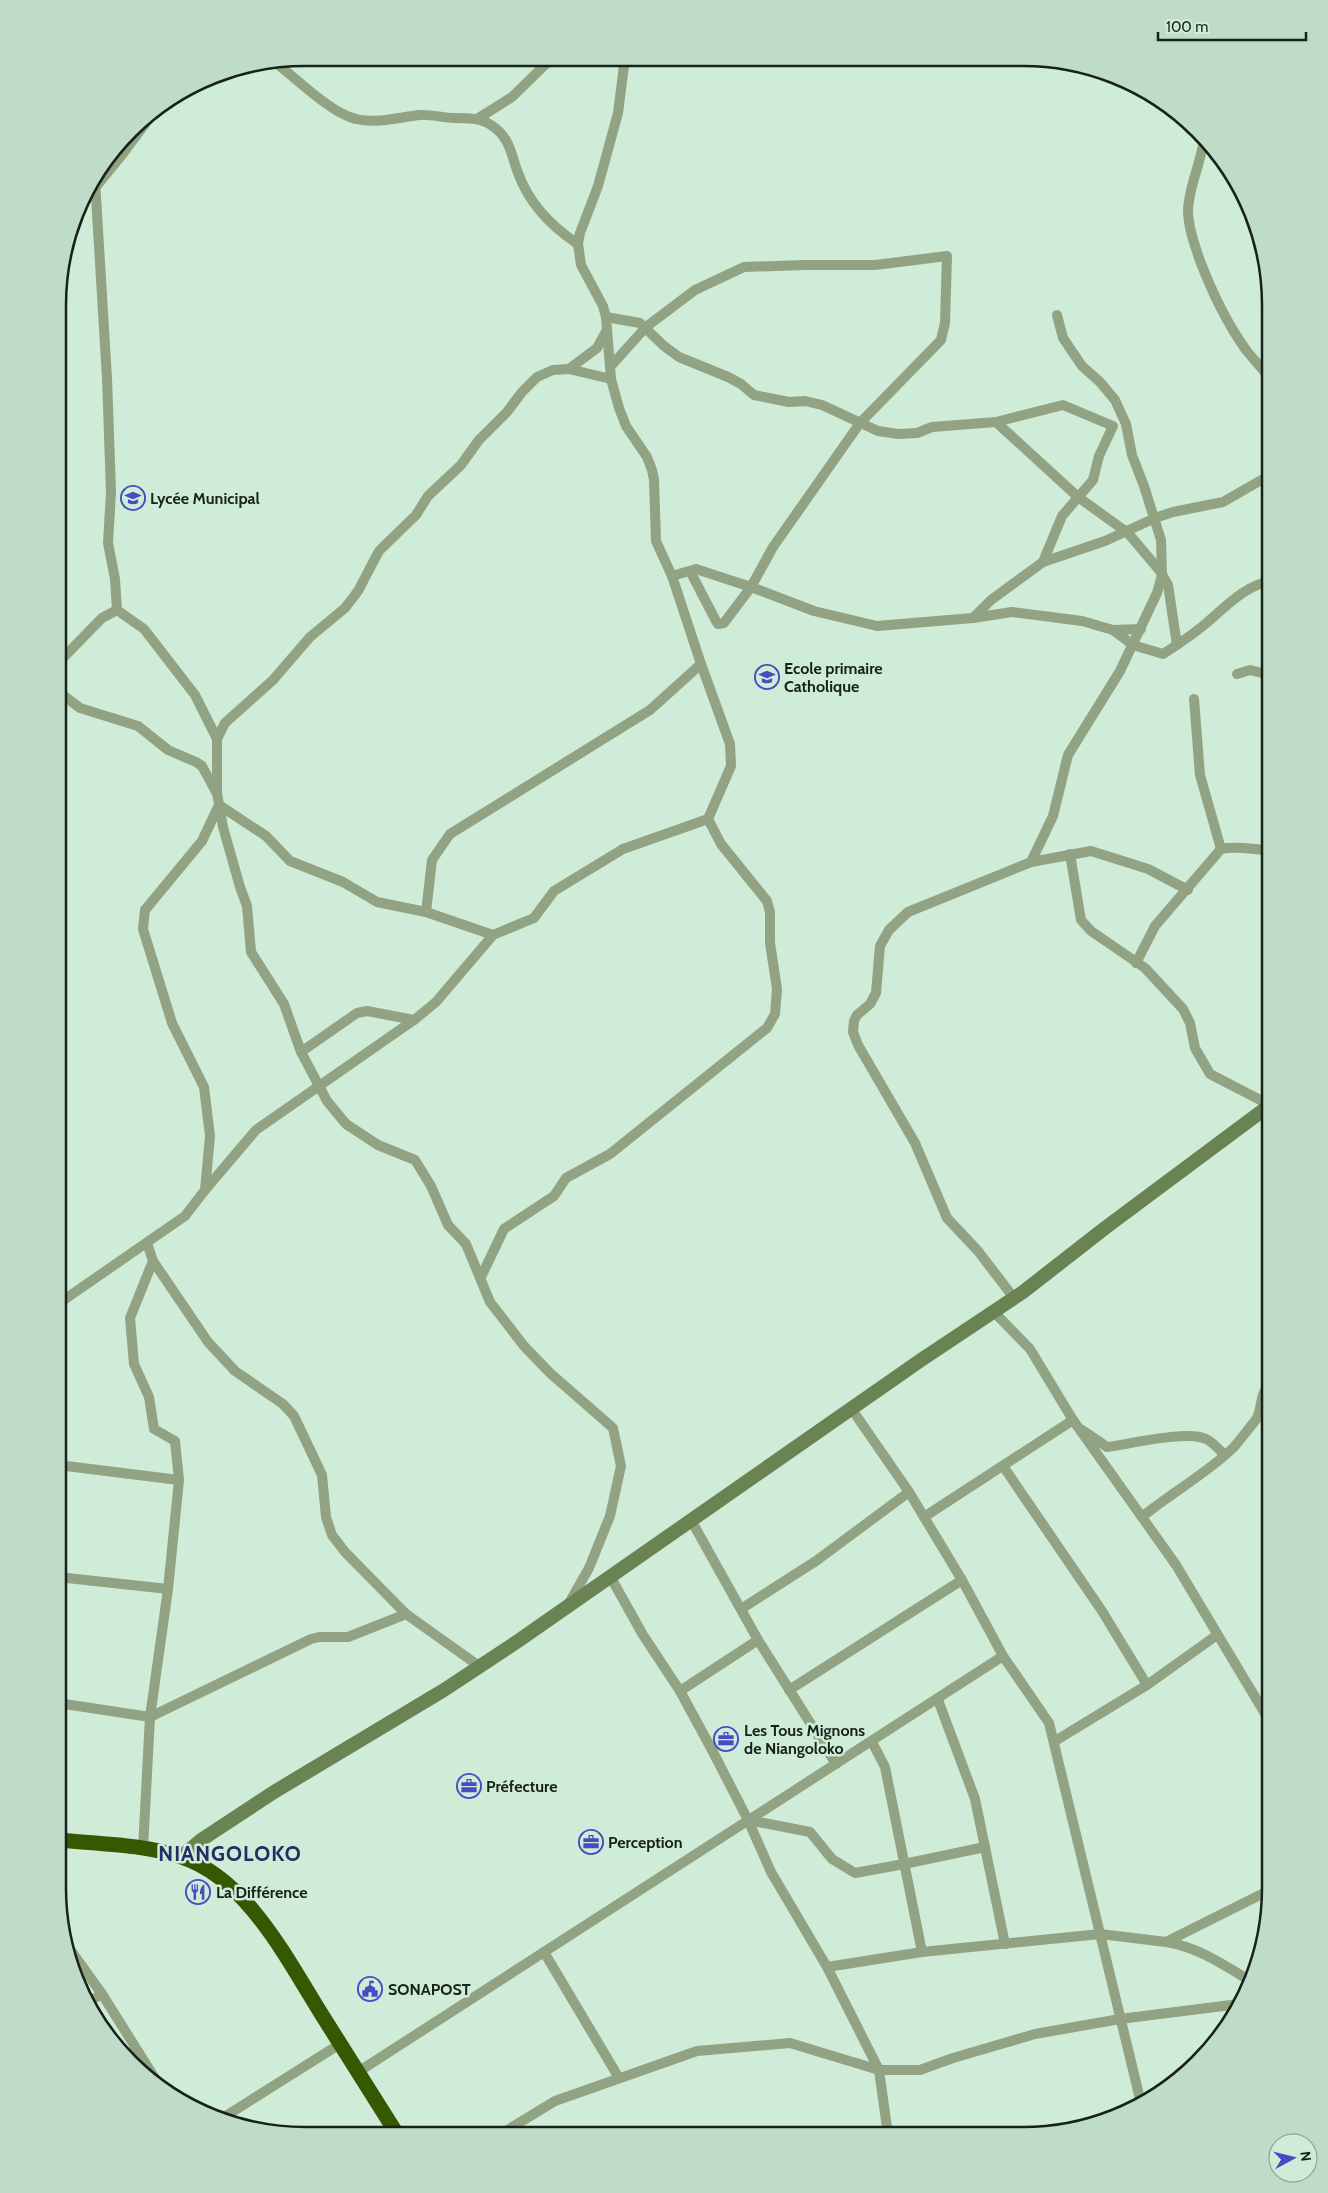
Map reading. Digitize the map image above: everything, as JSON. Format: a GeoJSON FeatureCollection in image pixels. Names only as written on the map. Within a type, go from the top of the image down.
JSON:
{"type":"FeatureCollection","features":[{"type":"Feature","properties":{"kind":"highway"},"geometry":{"type":"LineString","coordinates":[[66,1841],[143,1849],[181,1857],[218,1876],[236,1892],[274,1940],[393,2127]]}},
{"type":"Feature","properties":{"kind":"main road"},"geometry":{"type":"LineString","coordinates":[[181,1857],[200,1840],[274,1792],[444,1690],[851,1408],[994,1312],[1262,1111]]}},
{"type":"Feature","properties":{"kind":"street"},"geometry":{"type":"LineString","coordinates":[[477,119],[512,97],[544,66]]}},
{"type":"Feature","properties":{"kind":"street"},"geometry":{"type":"LineString","coordinates":[[66,1299],[185,1216],[256,1130],[414,1020],[436,1002],[492,935],[534,918],[554,891],[622,849],[708,819],[731,766],[730,744],[700,664],[672,576],[656,541],[652,470],[647,457],[626,426],[619,408],[611,379],[606,317],[603,306],[581,265],[578,244],[580,233],[598,186],[618,113],[624,66]]}},
{"type":"Feature","properties":{"kind":"street"},"geometry":{"type":"LineString","coordinates":[[282,68],[342,114],[357,120],[423,115],[477,119],[491,124],[503,135],[513,153],[518,173],[536,206],[551,224],[578,244]]}},
{"type":"Feature","properties":{"kind":"street"},"geometry":{"type":"LineString","coordinates":[[112,166],[136,136]]}},
{"type":"Feature","properties":{"kind":"street"},"geometry":{"type":"LineString","coordinates":[[1202,148],[1188,210],[1193,241],[1208,283],[1228,321],[1262,369]]}},
{"type":"Feature","properties":{"kind":"street"},"geometry":{"type":"LineString","coordinates":[[1200,160],[1205,152]]}},
{"type":"Feature","properties":{"kind":"street"},"geometry":{"type":"LineString","coordinates":[[96,189],[111,492],[108,542],[115,579],[117,610]]}},
{"type":"Feature","properties":{"kind":"street"},"geometry":{"type":"LineString","coordinates":[[610,367],[646,327],[695,290],[744,267],[875,265],[947,256],[945,324],[941,340],[860,423],[773,547],[751,587],[726,622],[718,624],[690,571]]}},
{"type":"Feature","properties":{"kind":"street"},"geometry":{"type":"LineString","coordinates":[[1031,862],[1053,816],[1068,755],[1120,671],[1157,593],[1162,575],[1161,540],[1132,455],[1126,424],[1115,400],[1100,382],[1082,366],[1063,338],[1057,314]]}},
{"type":"Feature","properties":{"kind":"street"},"geometry":{"type":"LineString","coordinates":[[606,317],[640,322],[664,346],[679,357],[734,381],[754,395],[789,402],[805,401],[822,405],[878,431],[898,434],[917,433],[932,427],[996,422],[1063,405],[1113,426]]}},
{"type":"Feature","properties":{"kind":"street"},"geometry":{"type":"LineString","coordinates":[[569,369],[597,348],[608,329]]}},
{"type":"Feature","properties":{"kind":"street"},"geometry":{"type":"LineString","coordinates":[[217,738],[226,723],[273,680],[310,637],[345,608],[358,591],[379,550],[416,515],[428,496],[461,465],[479,440],[508,412],[522,392],[537,377],[553,370],[569,369],[611,379]]}},
{"type":"Feature","properties":{"kind":"street"},"geometry":{"type":"LineString","coordinates":[[1043,562],[1062,516],[1093,480],[1099,456],[1119,409]]}},
{"type":"Feature","properties":{"kind":"street"},"geometry":{"type":"LineString","coordinates":[[996,422],[1078,497],[1125,531],[1162,575],[1168,585],[1177,646]]}},
{"type":"Feature","properties":{"kind":"street"},"geometry":{"type":"LineString","coordinates":[[973,618],[991,600],[1043,562],[1105,542],[1154,518],[1173,512],[1223,502],[1262,480]]}},
{"type":"Feature","properties":{"kind":"street"},"geometry":{"type":"LineString","coordinates":[[672,576],[696,570],[751,587],[814,611],[877,626],[973,618],[1012,612],[1082,621],[1114,630],[1141,629]]}},
{"type":"Feature","properties":{"kind":"street"},"geometry":{"type":"LineString","coordinates":[[1114,630],[1133,645],[1162,654],[1177,646],[1228,604],[1254,586],[1262,584]]}},
{"type":"Feature","properties":{"kind":"street"},"geometry":{"type":"LineString","coordinates":[[66,655],[102,618],[117,610]]}},
{"type":"Feature","properties":{"kind":"street"},"geometry":{"type":"LineString","coordinates":[[117,610],[144,628],[195,695],[217,738],[216,793]]}},
{"type":"Feature","properties":{"kind":"street"},"geometry":{"type":"LineString","coordinates":[[426,912],[432,860],[450,834],[650,710],[700,664]]}},
{"type":"Feature","properties":{"kind":"street"},"geometry":{"type":"LineString","coordinates":[[1237,674],[1250,670],[1262,673]]}},
{"type":"Feature","properties":{"kind":"street"},"geometry":{"type":"LineString","coordinates":[[66,697],[80,708],[138,726],[168,750],[202,766],[216,793],[240,887],[247,906],[251,952],[284,1004],[301,1052],[327,1101],[346,1124],[378,1145],[415,1160],[431,1186],[448,1226],[466,1244],[490,1302],[524,1346],[550,1373],[614,1428],[621,1466],[610,1516],[589,1568],[567,1606]]}},
{"type":"Feature","properties":{"kind":"street"},"geometry":{"type":"LineString","coordinates":[[1194,699],[1200,775],[1221,849]]}},
{"type":"Feature","properties":{"kind":"street"},"geometry":{"type":"LineString","coordinates":[[219,805],[266,836],[290,861],[343,882],[377,902],[426,912],[492,935]]}},
{"type":"Feature","properties":{"kind":"street"},"geometry":{"type":"LineString","coordinates":[[205,1190],[210,1136],[204,1087],[172,1023],[143,929],[145,910],[202,842],[219,805]]}},
{"type":"Feature","properties":{"kind":"street"},"geometry":{"type":"LineString","coordinates":[[480,1277],[504,1229],[554,1196],[566,1178],[610,1154],[767,1028],[775,1014],[777,989],[770,943],[770,912],[767,901],[721,844],[708,819]]}},
{"type":"Feature","properties":{"kind":"street"},"geometry":{"type":"LineString","coordinates":[[1136,963],[1155,926],[1188,890],[1221,849],[1236,846],[1248,850],[1262,850]]}},
{"type":"Feature","properties":{"kind":"street"},"geometry":{"type":"LineString","coordinates":[[1014,1298],[978,1251],[947,1218],[915,1143],[858,1045],[853,1032],[857,1015],[870,1004],[876,993],[880,946],[888,930],[908,912],[1031,862],[1070,854],[1091,851],[1148,869],[1188,890]]}},
{"type":"Feature","properties":{"kind":"street"},"geometry":{"type":"LineString","coordinates":[[1070,854],[1081,920],[1092,931],[1145,968],[1183,1009],[1190,1023],[1195,1048],[1210,1074],[1262,1101]]}},
{"type":"Feature","properties":{"kind":"street"},"geometry":{"type":"LineString","coordinates":[[301,1052],[358,1013],[366,1010],[414,1020]]}},
{"type":"Feature","properties":{"kind":"street"},"geometry":{"type":"LineString","coordinates":[[147,1243],[153,1261],[208,1342],[235,1371],[282,1404],[294,1416],[322,1475],[326,1517],[332,1535],[344,1552],[406,1614],[479,1666]]}},
{"type":"Feature","properties":{"kind":"street"},"geometry":{"type":"LineString","coordinates":[[143,1849],[150,1717],[168,1589],[179,1480],[175,1441],[154,1429],[149,1397],[134,1364],[130,1318],[153,1261]]}},
{"type":"Feature","properties":{"kind":"street"},"geometry":{"type":"LineString","coordinates":[[994,1312],[1030,1348],[1075,1423],[1176,1565],[1262,1709]]}},
{"type":"Feature","properties":{"kind":"street"},"geometry":{"type":"LineString","coordinates":[[1142,1517],[1160,1502],[1216,1463],[1234,1447],[1256,1419],[1262,1395]]}},
{"type":"Feature","properties":{"kind":"street"},"geometry":{"type":"LineString","coordinates":[[851,1408],[924,1517],[962,1580],[1003,1656],[1049,1723],[1055,1741],[1063,1787],[1139,2097]]}},
{"type":"Feature","properties":{"kind":"street"},"geometry":{"type":"LineString","coordinates":[[1075,1423],[1107,1447],[1172,1437],[1196,1436],[1207,1439],[1224,1454]]}},
{"type":"Feature","properties":{"kind":"street"},"geometry":{"type":"LineString","coordinates":[[924,1517],[1003,1466],[1075,1423]]}},
{"type":"Feature","properties":{"kind":"street"},"geometry":{"type":"LineString","coordinates":[[66,1466],[179,1480]]}},
{"type":"Feature","properties":{"kind":"street"},"geometry":{"type":"LineString","coordinates":[[1003,1466],[1102,1611],[1147,1685]]}},
{"type":"Feature","properties":{"kind":"street"},"geometry":{"type":"LineString","coordinates":[[741,1609],[816,1561],[908,1492]]}},
{"type":"Feature","properties":{"kind":"street"},"geometry":{"type":"LineString","coordinates":[[691,1520],[758,1640],[836,1764]]}},
{"type":"Feature","properties":{"kind":"street"},"geometry":{"type":"LineString","coordinates":[[610,1576],[680,1692],[748,1820],[771,1872],[827,1967],[878,2070],[887,2127]]}},
{"type":"Feature","properties":{"kind":"street"},"geometry":{"type":"LineString","coordinates":[[66,1578],[168,1589]]}},
{"type":"Feature","properties":{"kind":"street"},"geometry":{"type":"LineString","coordinates":[[789,1690],[962,1580]]}},
{"type":"Feature","properties":{"kind":"street"},"geometry":{"type":"LineString","coordinates":[[66,1704],[150,1717],[311,1639],[348,1636],[406,1614]]}},
{"type":"Feature","properties":{"kind":"street"},"geometry":{"type":"LineString","coordinates":[[1055,1741],[1147,1685],[1217,1636]]}},
{"type":"Feature","properties":{"kind":"street"},"geometry":{"type":"LineString","coordinates":[[680,1692],[758,1640]]}},
{"type":"Feature","properties":{"kind":"street"},"geometry":{"type":"LineString","coordinates":[[358,2072],[748,1820],[938,1700],[1003,1656]]}},
{"type":"Feature","properties":{"kind":"street"},"geometry":{"type":"LineString","coordinates":[[938,1700],[975,1799],[1005,1944]]}},
{"type":"Feature","properties":{"kind":"street"},"geometry":{"type":"LineString","coordinates":[[872,1742],[885,1767],[922,1952]]}},
{"type":"Feature","properties":{"kind":"street"},"geometry":{"type":"LineString","coordinates":[[748,1820],[810,1832],[832,1859],[855,1873],[984,1847]]}},
{"type":"Feature","properties":{"kind":"street"},"geometry":{"type":"LineString","coordinates":[[1166,1942],[1262,1894]]}},
{"type":"Feature","properties":{"kind":"street"},"geometry":{"type":"LineString","coordinates":[[827,1967],[922,1952],[1100,1934],[1184,1945],[1226,1965],[1245,1977]]}},
{"type":"Feature","properties":{"kind":"street"},"geometry":{"type":"LineString","coordinates":[[544,1952],[619,2078]]}},
{"type":"Feature","properties":{"kind":"street"},"geometry":{"type":"LineString","coordinates":[[76,1957],[148,2067]]}},
{"type":"Feature","properties":{"kind":"street"},"geometry":{"type":"LineString","coordinates":[[94,1999],[102,1994]]}},
{"type":"Feature","properties":{"kind":"street"},"geometry":{"type":"LineString","coordinates":[[512,2127],[555,2101],[697,2051],[790,2043],[878,2070],[920,2070],[953,2058],[1035,2034],[1120,2019],[1231,2005]]}},
{"type":"Feature","properties":{"kind":"street"},"geometry":{"type":"LineString","coordinates":[[230,2115],[340,2044]]}},
{"type":"Feature","properties":{"kind":"place","name":"Lycée Municipal"},"geometry":{"type":"Point","coordinates":[133,498]}},
{"type":"Feature","properties":{"kind":"place","name":"Ecole primaire Catholique"},"geometry":{"type":"Point","coordinates":[767,677]}},
{"type":"Feature","properties":{"kind":"place","name":"Les Tous Mignons de Niangoloko"},"geometry":{"type":"Point","coordinates":[726,1739]}},
{"type":"Feature","properties":{"kind":"place","name":"Préfecture"},"geometry":{"type":"Point","coordinates":[469,1786]}},
{"type":"Feature","properties":{"kind":"place","name":"Perception"},"geometry":{"type":"Point","coordinates":[591,1842]}},
{"type":"Feature","properties":{"kind":"place","name":"La Différence"},"geometry":{"type":"Point","coordinates":[198,1892]}},
{"type":"Feature","properties":{"kind":"place","name":"SONAPOST"},"geometry":{"type":"Point","coordinates":[370,1989]}},
{"type":"Feature","properties":{"kind":"district","name":"NIANGOLOKO"},"geometry":{"type":"Point","coordinates":[230,1854]}}]}
